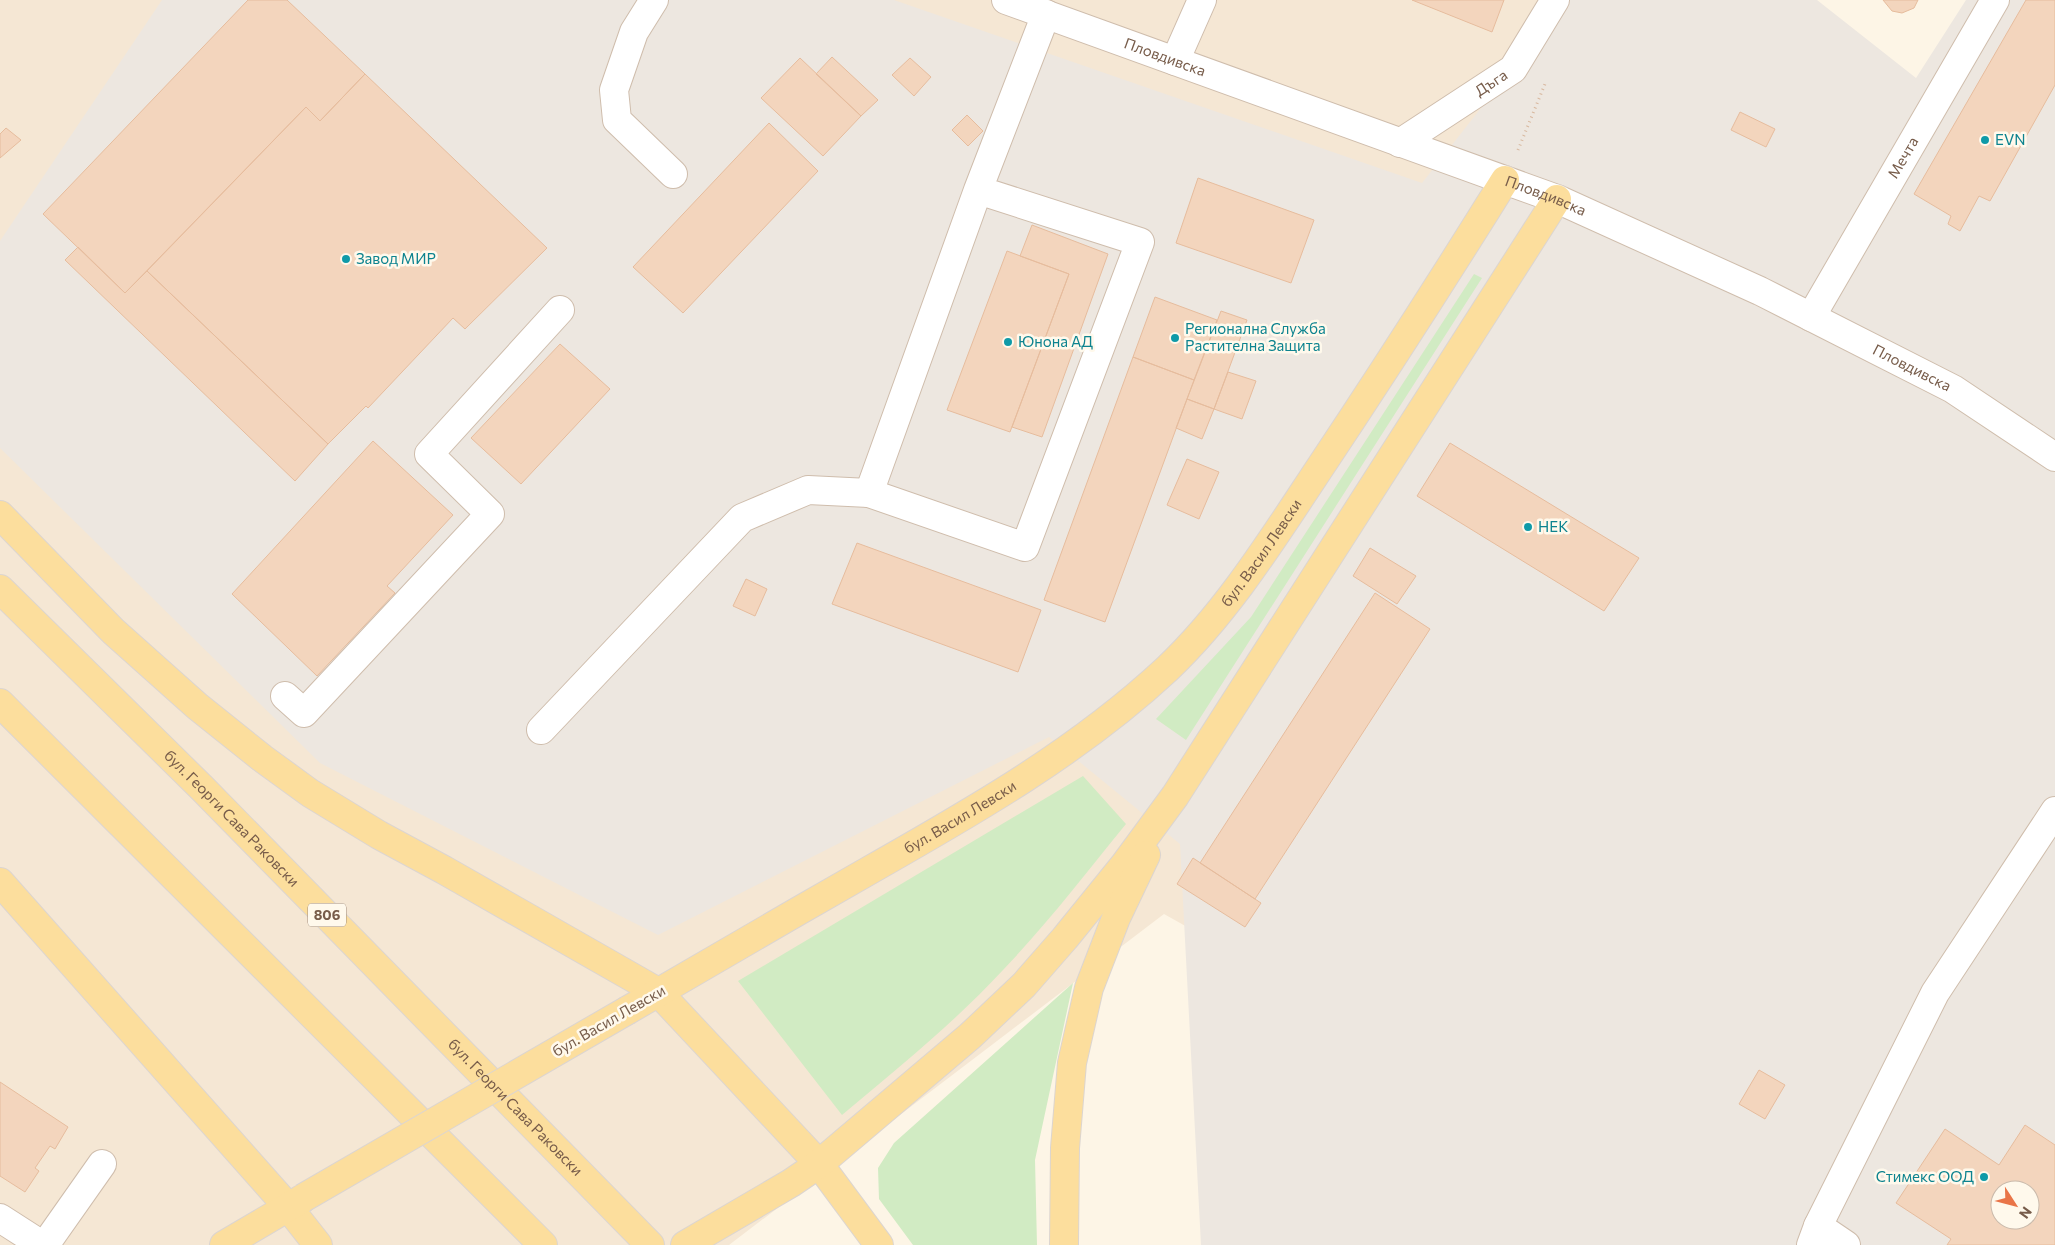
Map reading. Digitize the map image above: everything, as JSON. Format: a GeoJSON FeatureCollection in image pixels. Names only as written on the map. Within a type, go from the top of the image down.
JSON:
{"type":"FeatureCollection","features":[{"type":"Feature","properties":{"kind":"main road","name":"бул. Васил Левски"},"geometry":{"type":"LineString","coordinates":[[224,1245],[658,992],[984,805],[1044,766],[1115,713],[1167,668],[1211,622],[1258,560],[1355,415],[1505,180]]}},
{"type":"Feature","properties":{"kind":"main road"},"geometry":{"type":"LineString","coordinates":[[685,1245],[819,1164],[970,1036],[1024,985],[1065,938],[1125,864],[1175,796],[1557,199]]}},
{"type":"Feature","properties":{"kind":"main road"},"geometry":{"type":"LineString","coordinates":[[0,515],[113,631],[197,706],[262,758],[310,793],[378,835],[444,870],[658,992],[819,1164],[879,1245]]}},
{"type":"Feature","properties":{"kind":"main road","name":"бул. Георги Сава Раковски"},"geometry":{"type":"LineString","coordinates":[[0,589],[202,788],[650,1245]]}},
{"type":"Feature","properties":{"kind":"main road"},"geometry":{"type":"LineString","coordinates":[[0,703],[543,1245]]}},
{"type":"Feature","properties":{"kind":"main road"},"geometry":{"type":"LineString","coordinates":[[1064,1245],[1065,1148],[1072,1064],[1089,988],[1116,918],[1175,796]]}},
{"type":"Feature","properties":{"kind":"main road"},"geometry":{"type":"LineString","coordinates":[[0,882],[296,1203],[318,1245]]}},
{"type":"Feature","properties":{"kind":"street"},"geometry":{"type":"LineString","coordinates":[[654,0],[634,32],[614,90],[617,120],[673,174]]}},
{"type":"Feature","properties":{"kind":"street","name":"Пловдивска"},"geometry":{"type":"LineString","coordinates":[[1006,0],[1557,199],[1760,291],[1953,389],[2055,457]]}},
{"type":"Feature","properties":{"kind":"street"},"geometry":{"type":"LineString","coordinates":[[1175,61],[1202,0]]}},
{"type":"Feature","properties":{"kind":"street","name":"Дъга"},"geometry":{"type":"LineString","coordinates":[[1400,142],[1514,69],[1555,0]]}},
{"type":"Feature","properties":{"kind":"street","name":"Мечта"},"geometry":{"type":"LineString","coordinates":[[1811,317],[1995,0]]}},
{"type":"Feature","properties":{"kind":"street"},"geometry":{"type":"LineString","coordinates":[[869,493],[978,190],[1046,14]]}},
{"type":"Feature","properties":{"kind":"street"},"geometry":{"type":"LineString","coordinates":[[540,730],[742,518],[808,490],[869,493],[1025,547],[1140,242],[978,190]]}},
{"type":"Feature","properties":{"kind":"street"},"geometry":{"type":"LineString","coordinates":[[285,696],[304,713],[490,514],[428,454],[560,310]]}},
{"type":"Feature","properties":{"kind":"street"},"geometry":{"type":"LineString","coordinates":[[1846,1245],[1814,1235],[1935,993],[2052,815]]}},
{"type":"Feature","properties":{"kind":"street"},"geometry":{"type":"LineString","coordinates":[[0,1218],[44,1245],[102,1164]]}},
{"type":"Feature","properties":{"kind":"path"},"geometry":{"type":"LineString","coordinates":[[1505,180],[1546,81]]}},
{"type":"Feature","properties":{"kind":"shaded area"},"geometry":{"type":"Polygon","coordinates":[[[0,0],[1541,0],[1647,1185],[1164,914],[729,1245],[0,1245],[0,0]]]}},
{"type":"Feature","properties":{"kind":"shaded area"},"geometry":{"type":"Polygon","coordinates":[[[162,0],[894,0],[1422,183],[1566,0],[1817,0],[1916,78],[1966,0],[2055,0],[2055,1245],[1201,1245],[1180,844],[1049,737],[658,935],[320,763],[0,448],[0,241],[162,0]]]}},
{"type":"Feature","properties":{"kind":"green space"},"geometry":{"type":"Polygon","coordinates":[[[1474,274],[1482,278],[1186,740],[1156,719],[1251,617],[1474,274]]]}},
{"type":"Feature","properties":{"kind":"green space"},"geometry":{"type":"Polygon","coordinates":[[[1083,776],[1126,824],[1051,917],[984,990],[925,1045],[842,1115],[738,981],[1083,776]]]}},
{"type":"Feature","properties":{"kind":"green space"},"geometry":{"type":"Polygon","coordinates":[[[1073,983],[1035,1160],[1037,1245],[913,1245],[879,1199],[878,1168],[894,1143],[1073,983]]]}},
{"type":"Feature","properties":{"kind":"building"},"geometry":{"type":"Polygon","coordinates":[[[248,0],[287,0],[365,74],[320,121],[306,107],[125,293],[43,214],[248,0]]]}},
{"type":"Feature","properties":{"kind":"building"},"geometry":{"type":"Polygon","coordinates":[[[1412,0],[1504,0],[1492,32],[1412,0]]]}},
{"type":"Feature","properties":{"kind":"building"},"geometry":{"type":"Polygon","coordinates":[[[1883,0],[1918,0],[1914,8],[1902,13],[1892,11],[1883,0]]]}},
{"type":"Feature","properties":{"kind":"building","name":"EVN"},"geometry":{"type":"Polygon","coordinates":[[[2026,0],[2055,0],[2055,85],[1990,201],[1979,196],[1960,231],[1948,224],[1951,216],[1914,194],[2026,0]]]}},
{"type":"Feature","properties":{"kind":"building"},"geometry":{"type":"Polygon","coordinates":[[[832,57],[878,100],[861,116],[816,74],[832,57]]]}},
{"type":"Feature","properties":{"kind":"building"},"geometry":{"type":"Polygon","coordinates":[[[800,58],[861,116],[823,156],[761,98],[800,58]]]}},
{"type":"Feature","properties":{"kind":"building"},"geometry":{"type":"Polygon","coordinates":[[[910,58],[931,77],[914,96],[892,75],[910,58]]]}},
{"type":"Feature","properties":{"kind":"building","name":"Завод МИР"},"geometry":{"type":"Polygon","coordinates":[[[365,74],[547,248],[465,329],[453,318],[368,408],[366,406],[328,444],[147,271],[306,107],[320,121],[365,74]]]}},
{"type":"Feature","properties":{"kind":"building"},"geometry":{"type":"Polygon","coordinates":[[[1740,112],[1775,129],[1766,147],[1731,130],[1740,112]]]}},
{"type":"Feature","properties":{"kind":"building"},"geometry":{"type":"Polygon","coordinates":[[[967,115],[983,131],[968,146],[952,130],[967,115]]]}},
{"type":"Feature","properties":{"kind":"building"},"geometry":{"type":"Polygon","coordinates":[[[769,123],[818,171],[683,313],[633,267],[769,123]]]}},
{"type":"Feature","properties":{"kind":"building"},"geometry":{"type":"Polygon","coordinates":[[[6,128],[21,140],[0,158],[0,134],[6,128]]]}},
{"type":"Feature","properties":{"kind":"building"},"geometry":{"type":"Polygon","coordinates":[[[1198,178],[1314,220],[1291,283],[1176,243],[1198,178]]]}},
{"type":"Feature","properties":{"kind":"building"},"geometry":{"type":"Polygon","coordinates":[[[1032,225],[1108,254],[1042,437],[1012,427],[1069,274],[1020,256],[1032,225]]]}},
{"type":"Feature","properties":{"kind":"building"},"geometry":{"type":"Polygon","coordinates":[[[78,247],[125,293],[147,271],[328,444],[295,481],[65,260],[78,247]]]}},
{"type":"Feature","properties":{"kind":"building","name":"Юнона АД"},"geometry":{"type":"Polygon","coordinates":[[[1007,251],[1069,274],[1010,432],[947,410],[1007,251]]]}},
{"type":"Feature","properties":{"kind":"building","name":"Регионална Служба Растителна Защита"},"geometry":{"type":"Polygon","coordinates":[[[1155,297],[1217,320],[1194,380],[1133,357],[1155,297]]]}},
{"type":"Feature","properties":{"kind":"building"},"geometry":{"type":"Polygon","coordinates":[[[1221,311],[1247,320],[1214,409],[1187,399],[1221,311]]]}},
{"type":"Feature","properties":{"kind":"building"},"geometry":{"type":"Polygon","coordinates":[[[560,344],[610,389],[521,484],[471,438],[560,344]]]}},
{"type":"Feature","properties":{"kind":"building"},"geometry":{"type":"Polygon","coordinates":[[[1133,357],[1194,380],[1105,622],[1044,600],[1133,357]]]}},
{"type":"Feature","properties":{"kind":"building"},"geometry":{"type":"Polygon","coordinates":[[[1228,372],[1256,381],[1242,419],[1214,409],[1228,372]]]}},
{"type":"Feature","properties":{"kind":"building"},"geometry":{"type":"Polygon","coordinates":[[[1187,399],[1214,409],[1202,439],[1176,428],[1187,399]]]}},
{"type":"Feature","properties":{"kind":"building"},"geometry":{"type":"Polygon","coordinates":[[[373,441],[453,515],[387,586],[395,593],[317,676],[232,594],[373,441]]]}},
{"type":"Feature","properties":{"kind":"building","name":"НЕК"},"geometry":{"type":"Polygon","coordinates":[[[1450,443],[1639,558],[1604,611],[1417,496],[1450,443]]]}},
{"type":"Feature","properties":{"kind":"building"},"geometry":{"type":"Polygon","coordinates":[[[1187,459],[1219,472],[1199,519],[1167,505],[1187,459]]]}},
{"type":"Feature","properties":{"kind":"building"},"geometry":{"type":"Polygon","coordinates":[[[857,543],[1041,610],[1018,672],[832,604],[857,543]]]}},
{"type":"Feature","properties":{"kind":"building"},"geometry":{"type":"Polygon","coordinates":[[[1370,548],[1416,576],[1397,604],[1353,576],[1370,548]]]}},
{"type":"Feature","properties":{"kind":"building"},"geometry":{"type":"Polygon","coordinates":[[[746,579],[767,589],[755,616],[733,606],[746,579]]]}},
{"type":"Feature","properties":{"kind":"building"},"geometry":{"type":"Polygon","coordinates":[[[1375,593],[1430,629],[1255,899],[1200,863],[1375,593]]]}},
{"type":"Feature","properties":{"kind":"building"},"geometry":{"type":"Polygon","coordinates":[[[1193,858],[1261,903],[1245,927],[1177,884],[1193,858]]]}},
{"type":"Feature","properties":{"kind":"building"},"geometry":{"type":"Polygon","coordinates":[[[1759,1070],[1785,1085],[1765,1119],[1739,1104],[1759,1070]]]}},
{"type":"Feature","properties":{"kind":"building"},"geometry":{"type":"Polygon","coordinates":[[[0,1082],[68,1127],[55,1149],[50,1146],[35,1168],[39,1171],[25,1192],[0,1176],[0,1082]]]}},
{"type":"Feature","properties":{"kind":"building","name":"Стимекс ООД"},"geometry":{"type":"Polygon","coordinates":[[[2025,1125],[2055,1145],[2055,1245],[1947,1245],[1951,1239],[1896,1203],[1945,1129],[1999,1165],[2025,1125]]]}},
{"type":"Feature","properties":{"kind":"place","name":"EVN"},"geometry":{"type":"Point","coordinates":[1985,140]}},
{"type":"Feature","properties":{"kind":"place","name":"Завод МИР"},"geometry":{"type":"Point","coordinates":[346,259]}},
{"type":"Feature","properties":{"kind":"place","name":"Регионална Служба Растителна Защита"},"geometry":{"type":"Point","coordinates":[1175,338]}},
{"type":"Feature","properties":{"kind":"place","name":"Юнона АД"},"geometry":{"type":"Point","coordinates":[1008,342]}},
{"type":"Feature","properties":{"kind":"place","name":"НЕК"},"geometry":{"type":"Point","coordinates":[1528,527]}},
{"type":"Feature","properties":{"kind":"place","name":"Стимекс ООД"},"geometry":{"type":"Point","coordinates":[1984,1177]}}]}
